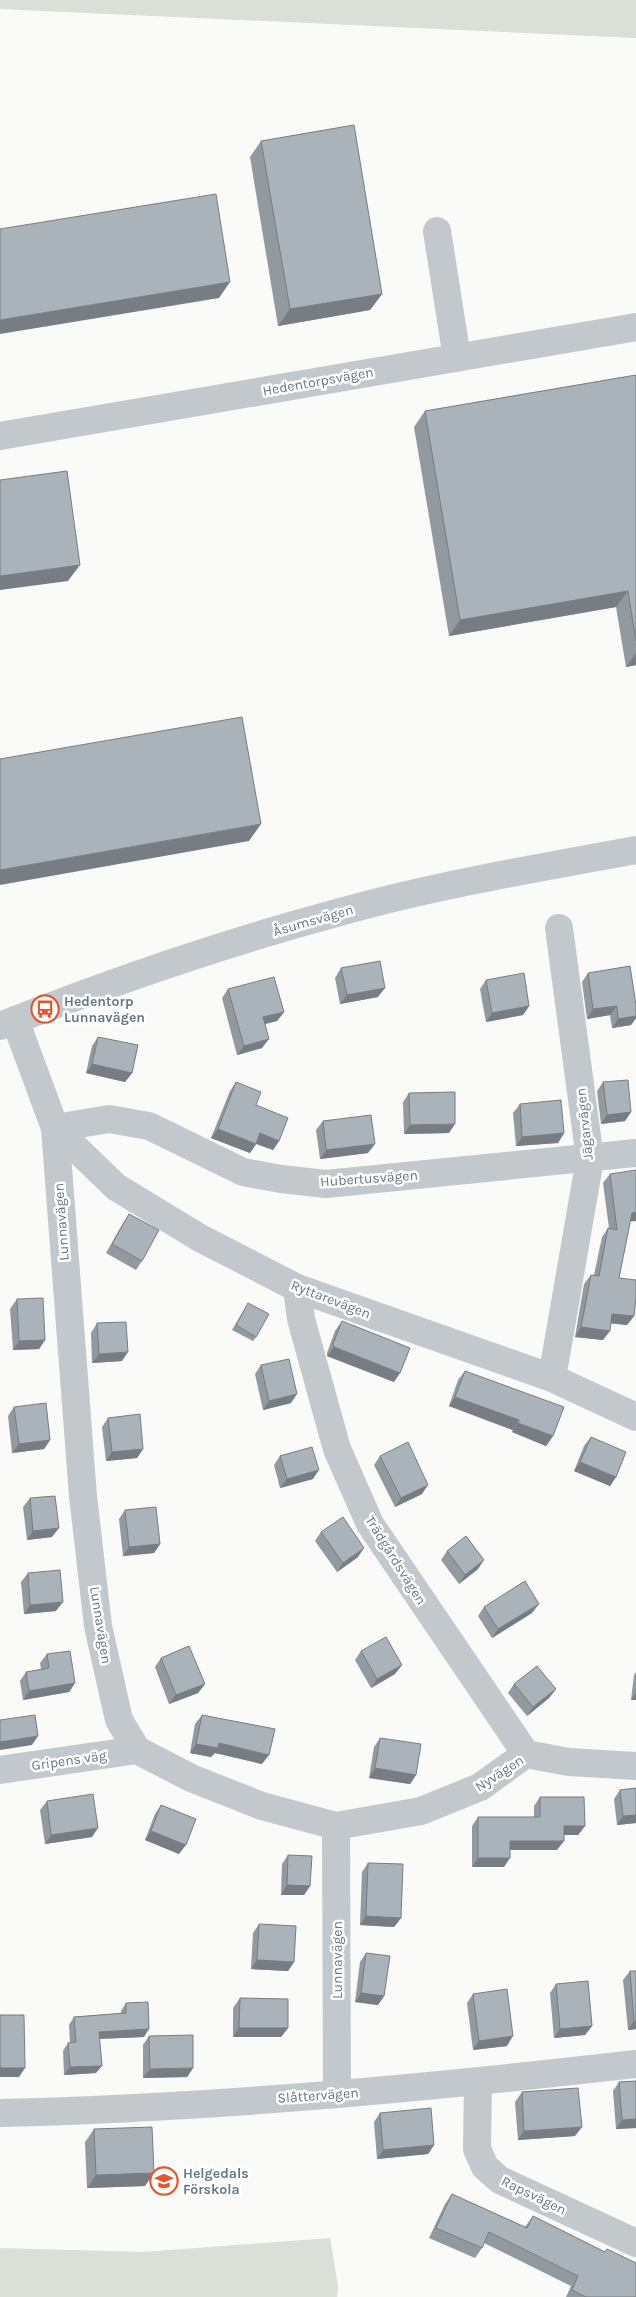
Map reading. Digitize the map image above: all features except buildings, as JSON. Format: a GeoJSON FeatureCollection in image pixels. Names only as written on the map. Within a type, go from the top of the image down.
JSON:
{"type":"FeatureCollection","features":[{"type":"Feature","properties":{"kind":"street"},"geometry":{"type":"LineString","coordinates":[[437,231],[457,358]]}},
{"type":"Feature","properties":{"kind":"street","name":"Hedentorpsvägen"},"geometry":{"type":"LineString","coordinates":[[0,436],[636,327]]}},
{"type":"Feature","properties":{"kind":"street","name":"Åsumsvägen"},"geometry":{"type":"LineString","coordinates":[[8,1023],[244,940],[341,912],[438,888],[636,850]]}},
{"type":"Feature","properties":{"kind":"street","name":"Jägarvägen"},"geometry":{"type":"LineString","coordinates":[[552,1378],[590,1159],[559,928]]}},
{"type":"Feature","properties":{"kind":"street","name":"Lunnavägen"},"geometry":{"type":"LineString","coordinates":[[8,1023],[54,1128],[83,1496],[98,1626],[119,1720],[137,1750]]}},
{"type":"Feature","properties":{"kind":"street","name":"Hubertusvägen"},"geometry":{"type":"LineString","coordinates":[[54,1128],[109,1119],[149,1126],[243,1172],[326,1184],[636,1153]]}},
{"type":"Feature","properties":{"kind":"street","name":"Ryttarevägen"},"geometry":{"type":"LineString","coordinates":[[54,1128],[116,1187],[200,1238],[297,1288],[552,1378],[636,1418]]}},
{"type":"Feature","properties":{"kind":"street","name":"Trädgårdsvägen"},"geometry":{"type":"LineString","coordinates":[[297,1288],[301,1319],[337,1449],[370,1524],[526,1754]]}},
{"type":"Feature","properties":{"kind":"street"},"geometry":{"type":"LineString","coordinates":[[137,1750],[191,1778],[262,1806],[336,1826]]}},
{"type":"Feature","properties":{"kind":"street","name":"Gripens väg"},"geometry":{"type":"LineString","coordinates":[[0,1770],[137,1750]]}},
{"type":"Feature","properties":{"kind":"street","name":"Nyvägen"},"geometry":{"type":"LineString","coordinates":[[336,1826],[421,1811],[480,1787],[526,1754],[569,1762],[636,1766]]}},
{"type":"Feature","properties":{"kind":"street","name":"Lunnavägen"},"geometry":{"type":"LineString","coordinates":[[336,1826],[337,2094]]}},
{"type":"Feature","properties":{"kind":"street","name":"Slåttervägen"},"geometry":{"type":"LineString","coordinates":[[0,2113],[74,2111],[337,2094],[478,2082],[636,2064]]}},
{"type":"Feature","properties":{"kind":"street","name":"Rapsvägen"},"geometry":{"type":"LineString","coordinates":[[478,2082],[477,2149],[485,2167],[500,2180],[636,2243]]}},
{"type":"Feature","properties":{"kind":"shaded area"},"geometry":{"type":"Polygon","coordinates":[[[0,0],[636,0],[636,38],[0,9],[0,0]]]}},
{"type":"Feature","properties":{"kind":"shaded area"},"geometry":{"type":"Polygon","coordinates":[[[330,2238],[338,2286],[337,2297],[0,2297],[0,2248],[143,2252],[330,2238]]]}},
{"type":"Feature","properties":{"kind":"place","name":"Hedentorp Lunnavägen"},"geometry":{"type":"Point","coordinates":[45,1009]}},
{"type":"Feature","properties":{"kind":"place","name":"Helgedals Förskola"},"geometry":{"type":"Point","coordinates":[164,2181]}}]}
